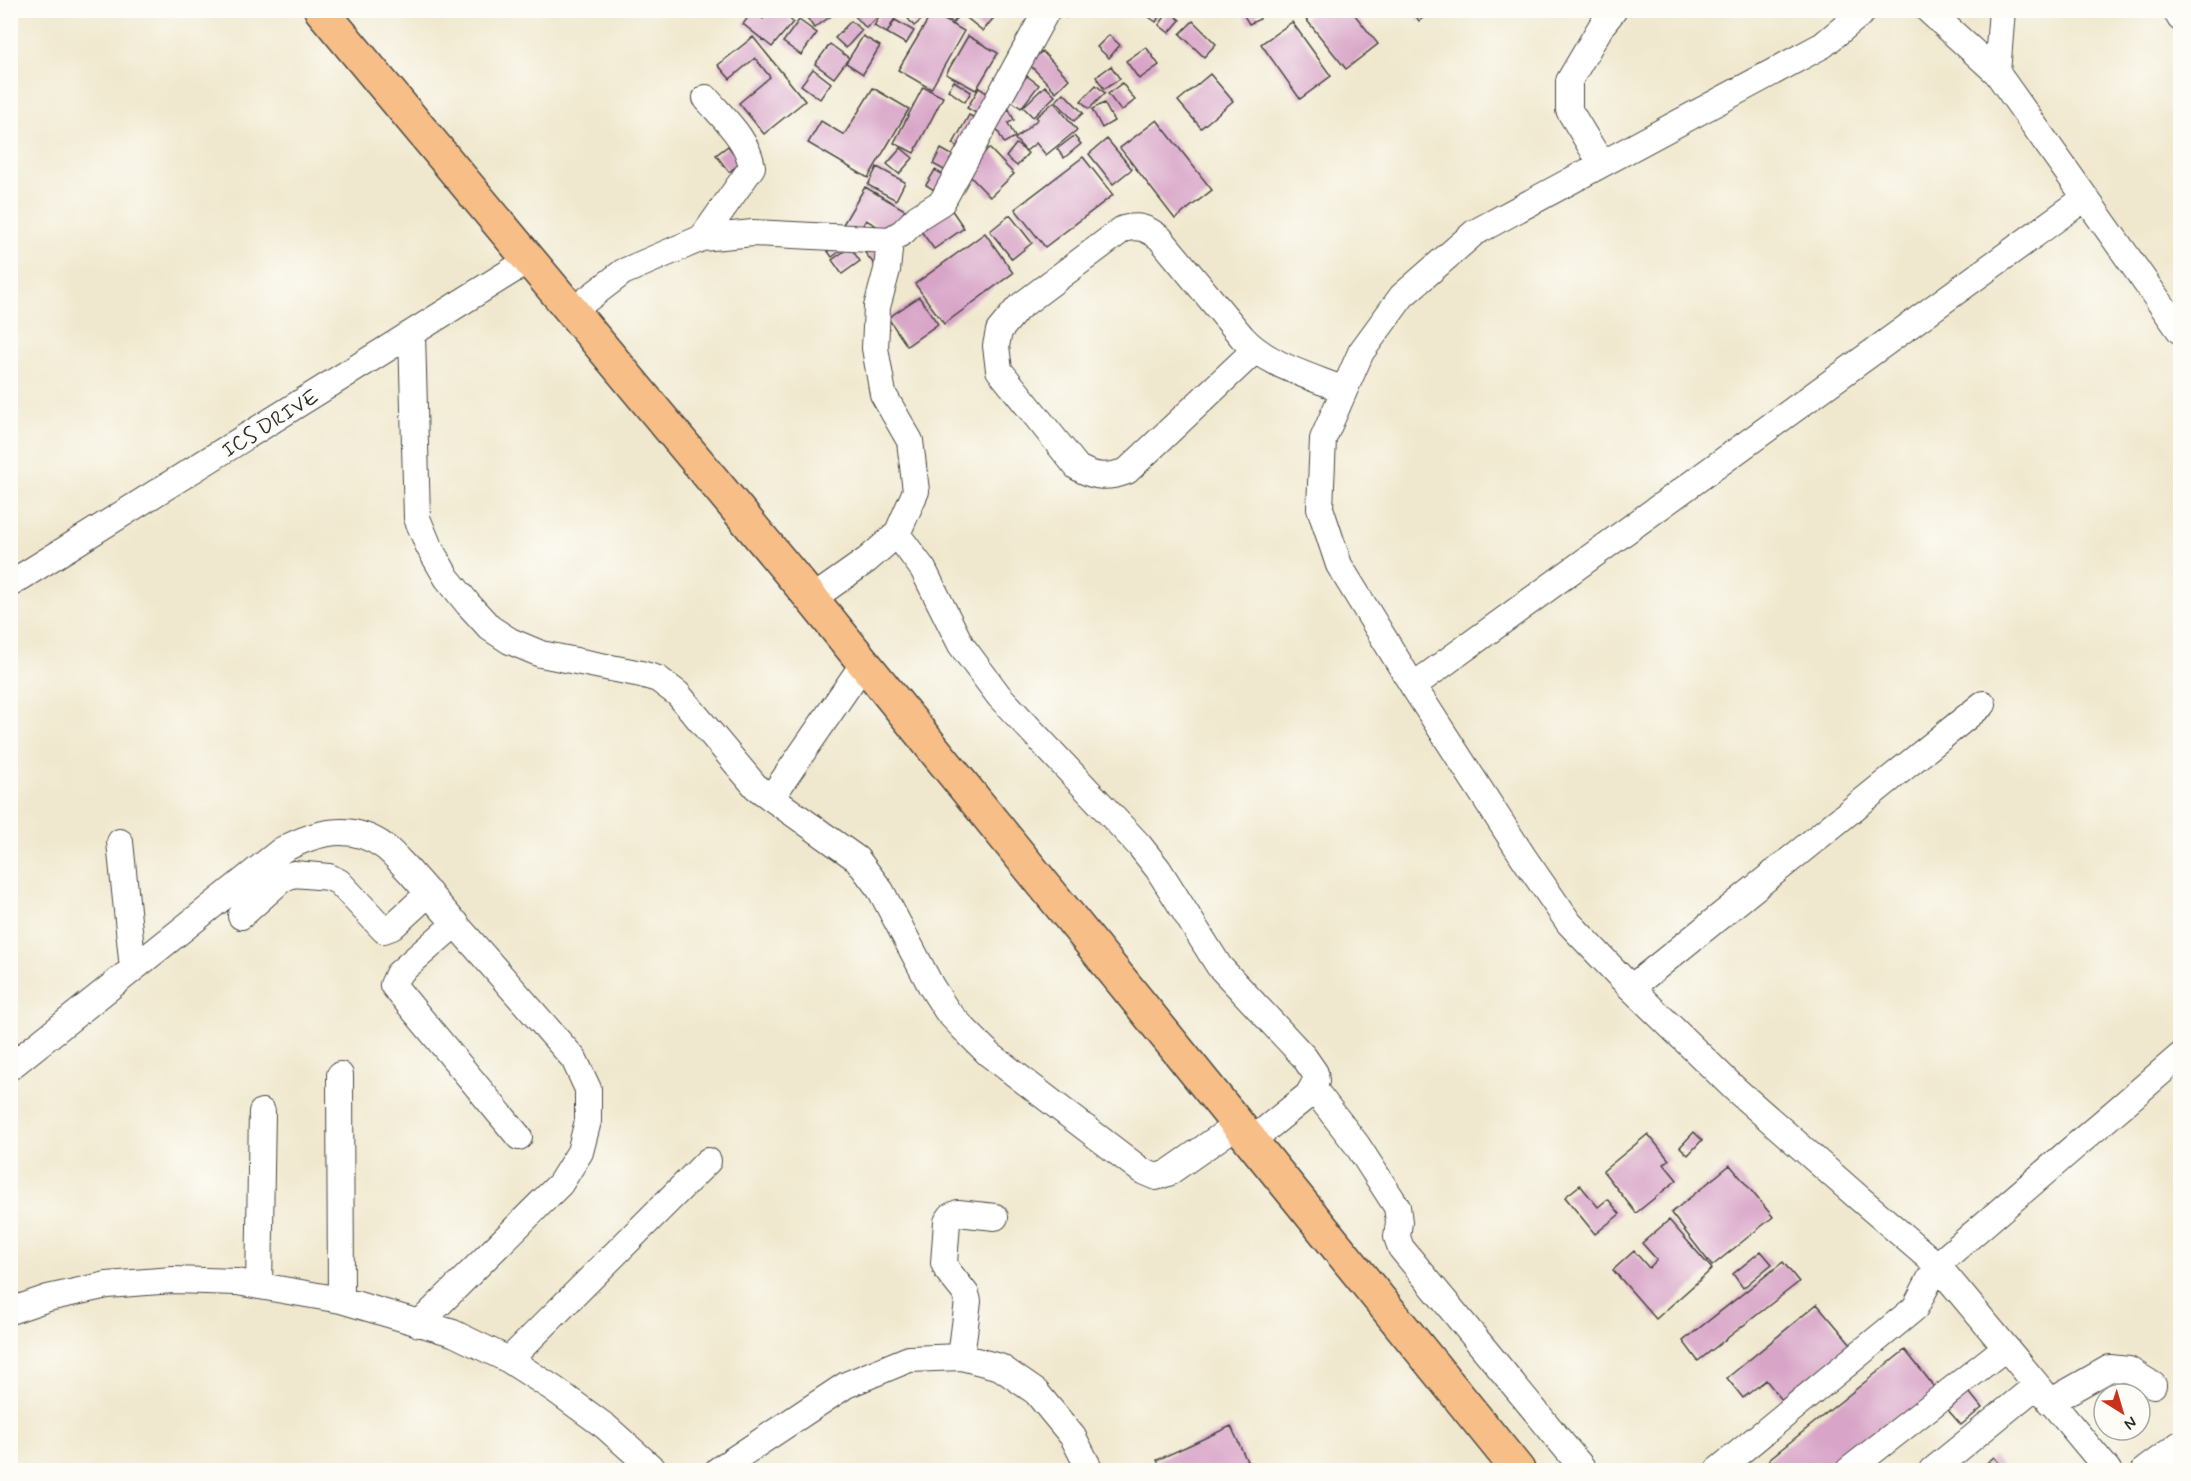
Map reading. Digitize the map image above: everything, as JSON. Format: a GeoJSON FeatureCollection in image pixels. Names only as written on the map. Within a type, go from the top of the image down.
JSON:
{"type":"FeatureCollection","features":[{"type":"Feature","properties":{"kind":"main road"},"geometry":{"type":"LineString","coordinates":[[321,10],[812,599],[1518,1470]]}},
{"type":"Feature","properties":{"kind":"street"},"geometry":{"type":"LineString","coordinates":[[572,311],[623,272],[702,238],[753,233],[890,240],[903,232],[918,217],[942,202],[1047,10]]}},
{"type":"Feature","properties":{"kind":"street"},"geometry":{"type":"LineString","coordinates":[[1601,163],[1569,110],[1569,81],[1614,10]]}},
{"type":"Feature","properties":{"kind":"street"},"geometry":{"type":"LineString","coordinates":[[1865,10],[1823,45],[1474,233],[1402,296],[1361,352],[1323,439],[1320,508],[1339,565],[1413,686],[1524,858],[1569,923],[1631,988],[1736,1089],[1937,1265],[2108,1470]]}},
{"type":"Feature","properties":{"kind":"street"},"geometry":{"type":"LineString","coordinates":[[1928,10],[1997,73],[2181,331]]}},
{"type":"Feature","properties":{"kind":"street"},"geometry":{"type":"LineString","coordinates":[[1997,73],[2002,10]]}},
{"type":"Feature","properties":{"kind":"street"},"geometry":{"type":"LineString","coordinates":[[2176,10],[2181,18]]}},
{"type":"Feature","properties":{"kind":"street"},"geometry":{"type":"LineString","coordinates":[[702,238],[752,167],[750,153],[743,141],[706,98]]}},
{"type":"Feature","properties":{"kind":"street"},"geometry":{"type":"LineString","coordinates":[[1413,686],[2085,198]]}},
{"type":"Feature","properties":{"kind":"street"},"geometry":{"type":"LineString","coordinates":[[1255,350],[1127,471],[1101,477],[1093,476],[1077,467],[1027,406],[999,370],[996,346],[999,331],[1018,308],[1123,229],[1135,226],[1148,229],[1160,238],[1255,350],[1280,364],[1344,390]]}},
{"type":"Feature","properties":{"kind":"street"},"geometry":{"type":"LineString","coordinates":[[812,599],[867,560],[897,534],[916,491],[910,441],[883,394],[874,348],[877,307],[887,270],[890,240]]}},
{"type":"Feature","properties":{"kind":"street","name":"ICS DRIVE"},"geometry":{"type":"LineString","coordinates":[[10,584],[529,260]]}},
{"type":"Feature","properties":{"kind":"street"},"geometry":{"type":"LineString","coordinates":[[412,334],[417,518],[429,547],[447,578],[490,627],[510,641],[541,654],[640,674],[658,680],[678,694],[739,770],[756,787],[857,859],[880,891],[947,1011],[989,1054],[1142,1171],[1156,1177],[1167,1173],[1244,1133],[1313,1088],[1316,1081],[1315,1073],[1219,966],[1158,869],[1139,845],[999,696],[974,663],[950,625],[939,598],[923,569],[897,534]]}},
{"type":"Feature","properties":{"kind":"street"},"geometry":{"type":"LineString","coordinates":[[771,798],[864,663]]}},
{"type":"Feature","properties":{"kind":"street"},"geometry":{"type":"LineString","coordinates":[[1631,988],[1983,704]]}},
{"type":"Feature","properties":{"kind":"street"},"geometry":{"type":"LineString","coordinates":[[10,1067],[282,850],[306,837],[334,831],[362,835],[385,847],[456,923],[574,1059],[588,1089],[588,1122],[580,1152],[560,1184],[419,1324]]}},
{"type":"Feature","properties":{"kind":"street"},"geometry":{"type":"LineString","coordinates":[[120,842],[133,969]]}},
{"type":"Feature","properties":{"kind":"street"},"geometry":{"type":"LineString","coordinates":[[241,916],[282,879],[294,874],[330,877],[339,882],[384,930],[392,927],[429,893]]}},
{"type":"Feature","properties":{"kind":"street"},"geometry":{"type":"LineString","coordinates":[[456,923],[398,974],[393,985],[519,1137]]}},
{"type":"Feature","properties":{"kind":"street"},"geometry":{"type":"LineString","coordinates":[[1718,1470],[1915,1308],[1937,1265],[2181,1056]]}},
{"type":"Feature","properties":{"kind":"street"},"geometry":{"type":"LineString","coordinates":[[340,1075],[341,1300]]}},
{"type":"Feature","properties":{"kind":"street"},"geometry":{"type":"LineString","coordinates":[[1313,1088],[1357,1145],[1397,1207],[1400,1222],[1398,1237],[1401,1248],[1584,1470]]}},
{"type":"Feature","properties":{"kind":"street"},"geometry":{"type":"LineString","coordinates":[[259,1286],[262,1112]]}},
{"type":"Feature","properties":{"kind":"street"},"geometry":{"type":"LineString","coordinates":[[509,1360],[708,1161]]}},
{"type":"Feature","properties":{"kind":"street"},"geometry":{"type":"LineString","coordinates":[[961,1357],[968,1301],[966,1294],[944,1263],[947,1222],[951,1216],[958,1213],[995,1217]]}},
{"type":"Feature","properties":{"kind":"street"},"geometry":{"type":"LineString","coordinates":[[10,1311],[48,1298],[107,1285],[173,1280],[237,1282],[341,1300],[453,1333],[509,1360],[606,1427],[654,1470]]}},
{"type":"Feature","properties":{"kind":"street"},"geometry":{"type":"LineString","coordinates":[[1849,1470],[2006,1348]]}},
{"type":"Feature","properties":{"kind":"street"},"geometry":{"type":"LineString","coordinates":[[718,1470],[846,1385],[909,1359],[961,1357],[1000,1366],[1036,1392],[1073,1437],[1090,1470]]}},
{"type":"Feature","properties":{"kind":"street"},"geometry":{"type":"LineString","coordinates":[[1933,1470],[2043,1394],[2110,1368],[2129,1370],[2153,1385]]}},
{"type":"Feature","properties":{"kind":"street"},"geometry":{"type":"LineString","coordinates":[[2145,1470],[2181,1444]]}},
{"type":"Feature","properties":{"kind":"building"},"geometry":{"type":"Polygon","coordinates":[[[770,10],[779,10],[793,22],[772,47],[743,24],[753,11],[763,19],[770,10]]]}},
{"type":"Feature","properties":{"kind":"building"},"geometry":{"type":"Polygon","coordinates":[[[802,10],[840,10],[814,28],[802,10]]]}},
{"type":"Feature","properties":{"kind":"building"},"geometry":{"type":"Polygon","coordinates":[[[858,10],[874,10],[879,16],[866,28],[854,15],[858,10]]]}},
{"type":"Feature","properties":{"kind":"building"},"geometry":{"type":"Polygon","coordinates":[[[883,10],[899,10],[887,33],[874,26],[883,10]]]}},
{"type":"Feature","properties":{"kind":"building"},"geometry":{"type":"Polygon","coordinates":[[[901,10],[934,10],[914,26],[901,10]]]}},
{"type":"Feature","properties":{"kind":"building"},"geometry":{"type":"Polygon","coordinates":[[[949,10],[963,10],[953,23],[945,16],[949,10]]]}},
{"type":"Feature","properties":{"kind":"building"},"geometry":{"type":"Polygon","coordinates":[[[965,10],[1000,10],[983,31],[962,14],[965,10]]]}},
{"type":"Feature","properties":{"kind":"building"},"geometry":{"type":"Polygon","coordinates":[[[1054,10],[1070,10],[1066,18],[1054,10]]]}},
{"type":"Feature","properties":{"kind":"building"},"geometry":{"type":"Polygon","coordinates":[[[1139,10],[1163,10],[1156,22],[1139,10]]]}},
{"type":"Feature","properties":{"kind":"building"},"geometry":{"type":"Polygon","coordinates":[[[1255,10],[1260,19],[1249,24],[1243,14],[1255,10]]]}},
{"type":"Feature","properties":{"kind":"building"},"geometry":{"type":"Polygon","coordinates":[[[1313,10],[1351,10],[1378,44],[1346,69],[1305,18],[1313,10]]]}},
{"type":"Feature","properties":{"kind":"building"},"geometry":{"type":"Polygon","coordinates":[[[1412,10],[1434,10],[1419,21],[1412,10]]]}},
{"type":"Feature","properties":{"kind":"building"},"geometry":{"type":"Polygon","coordinates":[[[1169,11],[1180,20],[1169,33],[1159,25],[1169,11]]]}},
{"type":"Feature","properties":{"kind":"building"},"geometry":{"type":"Polygon","coordinates":[[[932,13],[964,31],[931,89],[898,70],[932,13]]]}},
{"type":"Feature","properties":{"kind":"building"},"geometry":{"type":"Polygon","coordinates":[[[799,20],[817,33],[801,55],[783,42],[799,20]]]}},
{"type":"Feature","properties":{"kind":"building"},"geometry":{"type":"Polygon","coordinates":[[[895,20],[914,31],[906,44],[887,33],[895,20]]]}},
{"type":"Feature","properties":{"kind":"building"},"geometry":{"type":"Polygon","coordinates":[[[851,21],[862,30],[846,48],[835,38],[851,21]]]}},
{"type":"Feature","properties":{"kind":"building"},"geometry":{"type":"Polygon","coordinates":[[[1193,21],[1216,44],[1204,57],[1180,34],[1193,21]]]}},
{"type":"Feature","properties":{"kind":"building"},"geometry":{"type":"Polygon","coordinates":[[[1292,22],[1331,76],[1300,99],[1261,44],[1292,22]]]}},
{"type":"Feature","properties":{"kind":"building"},"geometry":{"type":"Polygon","coordinates":[[[1109,35],[1120,45],[1109,58],[1097,47],[1109,35]]]}},
{"type":"Feature","properties":{"kind":"building"},"geometry":{"type":"Polygon","coordinates":[[[863,36],[880,46],[863,74],[846,63],[863,36]]]}},
{"type":"Feature","properties":{"kind":"building"},"geometry":{"type":"Polygon","coordinates":[[[968,36],[998,53],[976,90],[946,74],[968,36]]]}},
{"type":"Feature","properties":{"kind":"building"},"geometry":{"type":"Polygon","coordinates":[[[753,37],[805,101],[764,134],[739,103],[770,77],[755,58],[730,79],[718,65],[753,37]]]}},
{"type":"Feature","properties":{"kind":"building"},"geometry":{"type":"Polygon","coordinates":[[[830,44],[849,58],[834,78],[815,64],[830,44]]]}},
{"type":"Feature","properties":{"kind":"building"},"geometry":{"type":"Polygon","coordinates":[[[1146,47],[1159,65],[1139,79],[1126,61],[1146,47]]]}},
{"type":"Feature","properties":{"kind":"building"},"geometry":{"type":"Polygon","coordinates":[[[1042,51],[1069,79],[1056,92],[1029,64],[1042,51]]]}},
{"type":"Feature","properties":{"kind":"building"},"geometry":{"type":"Polygon","coordinates":[[[1111,66],[1120,79],[1104,89],[1096,77],[1111,66]]]}},
{"type":"Feature","properties":{"kind":"building"},"geometry":{"type":"Polygon","coordinates":[[[813,69],[831,83],[820,99],[801,85],[813,69]]]}},
{"type":"Feature","properties":{"kind":"building"},"geometry":{"type":"Polygon","coordinates":[[[1210,74],[1233,101],[1201,128],[1178,101],[1210,74]]]}},
{"type":"Feature","properties":{"kind":"building"},"geometry":{"type":"Polygon","coordinates":[[[1027,76],[1039,85],[1021,108],[1009,99],[1027,76]]]}},
{"type":"Feature","properties":{"kind":"building"},"geometry":{"type":"Polygon","coordinates":[[[954,81],[971,92],[965,102],[948,90],[954,81]]]}},
{"type":"Feature","properties":{"kind":"building"},"geometry":{"type":"Polygon","coordinates":[[[1122,83],[1135,100],[1121,111],[1108,94],[1122,83]]]}},
{"type":"Feature","properties":{"kind":"building"},"geometry":{"type":"Polygon","coordinates":[[[1096,85],[1105,93],[1089,109],[1081,101],[1096,85]]]}},
{"type":"Feature","properties":{"kind":"building"},"geometry":{"type":"Polygon","coordinates":[[[1045,86],[1055,96],[1033,117],[1023,107],[1045,86]]]}},
{"type":"Feature","properties":{"kind":"building"},"geometry":{"type":"Polygon","coordinates":[[[923,87],[943,97],[914,153],[894,143],[923,87]]]}},
{"type":"Feature","properties":{"kind":"building"},"geometry":{"type":"Polygon","coordinates":[[[873,88],[909,109],[868,178],[808,143],[821,121],[844,135],[873,88]]]}},
{"type":"Feature","properties":{"kind":"building"},"geometry":{"type":"Polygon","coordinates":[[[979,88],[995,98],[983,117],[967,108],[979,88]]]}},
{"type":"Feature","properties":{"kind":"building"},"geometry":{"type":"Polygon","coordinates":[[[1064,93],[1083,113],[1074,121],[1056,101],[1064,93]]]}},
{"type":"Feature","properties":{"kind":"building"},"geometry":{"type":"Polygon","coordinates":[[[1054,102],[1077,130],[1046,155],[1036,143],[1026,151],[1015,139],[1054,102]]]}},
{"type":"Feature","properties":{"kind":"building"},"geometry":{"type":"Polygon","coordinates":[[[1104,103],[1114,121],[1102,128],[1092,109],[1104,103]]]}},
{"type":"Feature","properties":{"kind":"building"},"geometry":{"type":"Polygon","coordinates":[[[1009,109],[1014,120],[1008,123],[1015,137],[1004,143],[991,118],[1009,109]]]}},
{"type":"Feature","properties":{"kind":"building"},"geometry":{"type":"Polygon","coordinates":[[[969,115],[979,120],[963,150],[953,144],[969,115]]]}},
{"type":"Feature","properties":{"kind":"building"},"geometry":{"type":"Polygon","coordinates":[[[1157,120],[1212,190],[1175,219],[1120,148],[1157,120]]]}},
{"type":"Feature","properties":{"kind":"building"},"geometry":{"type":"Polygon","coordinates":[[[1074,136],[1081,144],[1064,158],[1057,149],[1074,136]]]}},
{"type":"Feature","properties":{"kind":"building"},"geometry":{"type":"Polygon","coordinates":[[[1107,139],[1132,169],[1113,184],[1089,154],[1107,139]]]}},
{"type":"Feature","properties":{"kind":"building"},"geometry":{"type":"Polygon","coordinates":[[[1016,144],[1028,153],[1017,166],[1006,157],[1016,144]]]}},
{"type":"Feature","properties":{"kind":"building"},"geometry":{"type":"Polygon","coordinates":[[[728,146],[741,163],[729,172],[716,155],[728,146]]]}},
{"type":"Feature","properties":{"kind":"building"},"geometry":{"type":"Polygon","coordinates":[[[901,148],[913,158],[899,174],[887,164],[901,148]]]}},
{"type":"Feature","properties":{"kind":"building"},"geometry":{"type":"Polygon","coordinates":[[[989,148],[1014,174],[990,197],[965,171],[989,148]]]}},
{"type":"Feature","properties":{"kind":"building"},"geometry":{"type":"Polygon","coordinates":[[[941,149],[963,161],[955,176],[933,164],[941,149]]]}},
{"type":"Feature","properties":{"kind":"building"},"geometry":{"type":"Polygon","coordinates":[[[1083,157],[1113,195],[1045,247],[1015,209],[1083,157]]]}},
{"type":"Feature","properties":{"kind":"building"},"geometry":{"type":"Polygon","coordinates":[[[877,167],[905,182],[896,200],[868,185],[877,167]]]}},
{"type":"Feature","properties":{"kind":"building"},"geometry":{"type":"Polygon","coordinates":[[[935,170],[950,179],[941,194],[926,185],[935,170]]]}},
{"type":"Feature","properties":{"kind":"building"},"geometry":{"type":"Polygon","coordinates":[[[865,187],[905,210],[891,234],[866,220],[857,235],[842,226],[865,187]]]}},
{"type":"Feature","properties":{"kind":"building"},"geometry":{"type":"Polygon","coordinates":[[[949,206],[964,228],[934,249],[918,227],[949,206]]]}},
{"type":"Feature","properties":{"kind":"building"},"geometry":{"type":"Polygon","coordinates":[[[1010,215],[1032,243],[1012,259],[990,231],[1010,215]]]}},
{"type":"Feature","properties":{"kind":"building"},"geometry":{"type":"Polygon","coordinates":[[[985,233],[1013,273],[944,324],[915,284],[985,233]]]}},
{"type":"Feature","properties":{"kind":"building"},"geometry":{"type":"Polygon","coordinates":[[[872,240],[885,255],[874,264],[862,249],[872,240]]]}},
{"type":"Feature","properties":{"kind":"building"},"geometry":{"type":"Polygon","coordinates":[[[824,246],[843,249],[832,257],[824,246]]]}},
{"type":"Feature","properties":{"kind":"building"},"geometry":{"type":"Polygon","coordinates":[[[850,247],[860,261],[842,274],[832,260],[850,247]]]}},
{"type":"Feature","properties":{"kind":"building"},"geometry":{"type":"Polygon","coordinates":[[[919,297],[938,324],[907,346],[888,318],[919,297]]]}},
{"type":"Feature","properties":{"kind":"building"},"geometry":{"type":"Polygon","coordinates":[[[1694,1132],[1702,1140],[1688,1155],[1680,1147],[1694,1132]]]}},
{"type":"Feature","properties":{"kind":"building"},"geometry":{"type":"Polygon","coordinates":[[[1648,1134],[1669,1160],[1664,1164],[1677,1180],[1636,1213],[1603,1171],[1648,1134]]]}},
{"type":"Feature","properties":{"kind":"building"},"geometry":{"type":"Polygon","coordinates":[[[1730,1165],[1773,1217],[1712,1266],[1671,1213],[1730,1165]]]}},
{"type":"Feature","properties":{"kind":"building"},"geometry":{"type":"Polygon","coordinates":[[[1580,1185],[1598,1207],[1608,1199],[1620,1214],[1595,1234],[1565,1197],[1580,1185]]]}},
{"type":"Feature","properties":{"kind":"building"},"geometry":{"type":"Polygon","coordinates":[[[1669,1220],[1712,1269],[1656,1319],[1613,1270],[1634,1251],[1649,1268],[1657,1260],[1642,1243],[1669,1220]]]}},
{"type":"Feature","properties":{"kind":"building"},"geometry":{"type":"Polygon","coordinates":[[[1761,1251],[1772,1264],[1743,1288],[1733,1274],[1761,1251]]]}},
{"type":"Feature","properties":{"kind":"building"},"geometry":{"type":"Polygon","coordinates":[[[1783,1262],[1799,1282],[1698,1361],[1683,1341],[1783,1262]]]}},
{"type":"Feature","properties":{"kind":"building"},"geometry":{"type":"Polygon","coordinates":[[[1817,1304],[1851,1344],[1782,1400],[1766,1380],[1743,1398],[1727,1378],[1817,1304]]]}},
{"type":"Feature","properties":{"kind":"building"},"geometry":{"type":"Polygon","coordinates":[[[1905,1350],[1941,1395],[1847,1470],[1779,1470],[1769,1459],[1905,1350]]]}},
{"type":"Feature","properties":{"kind":"building"},"geometry":{"type":"Polygon","coordinates":[[[1969,1392],[1982,1408],[1961,1425],[1948,1410],[1969,1392]]]}},
{"type":"Feature","properties":{"kind":"building"},"geometry":{"type":"Polygon","coordinates":[[[1231,1426],[1251,1470],[1162,1470],[1157,1460],[1231,1426]]]}},
{"type":"Feature","properties":{"kind":"building"},"geometry":{"type":"Polygon","coordinates":[[[1994,1457],[2005,1470],[1978,1470],[1994,1457]]]}}]}
